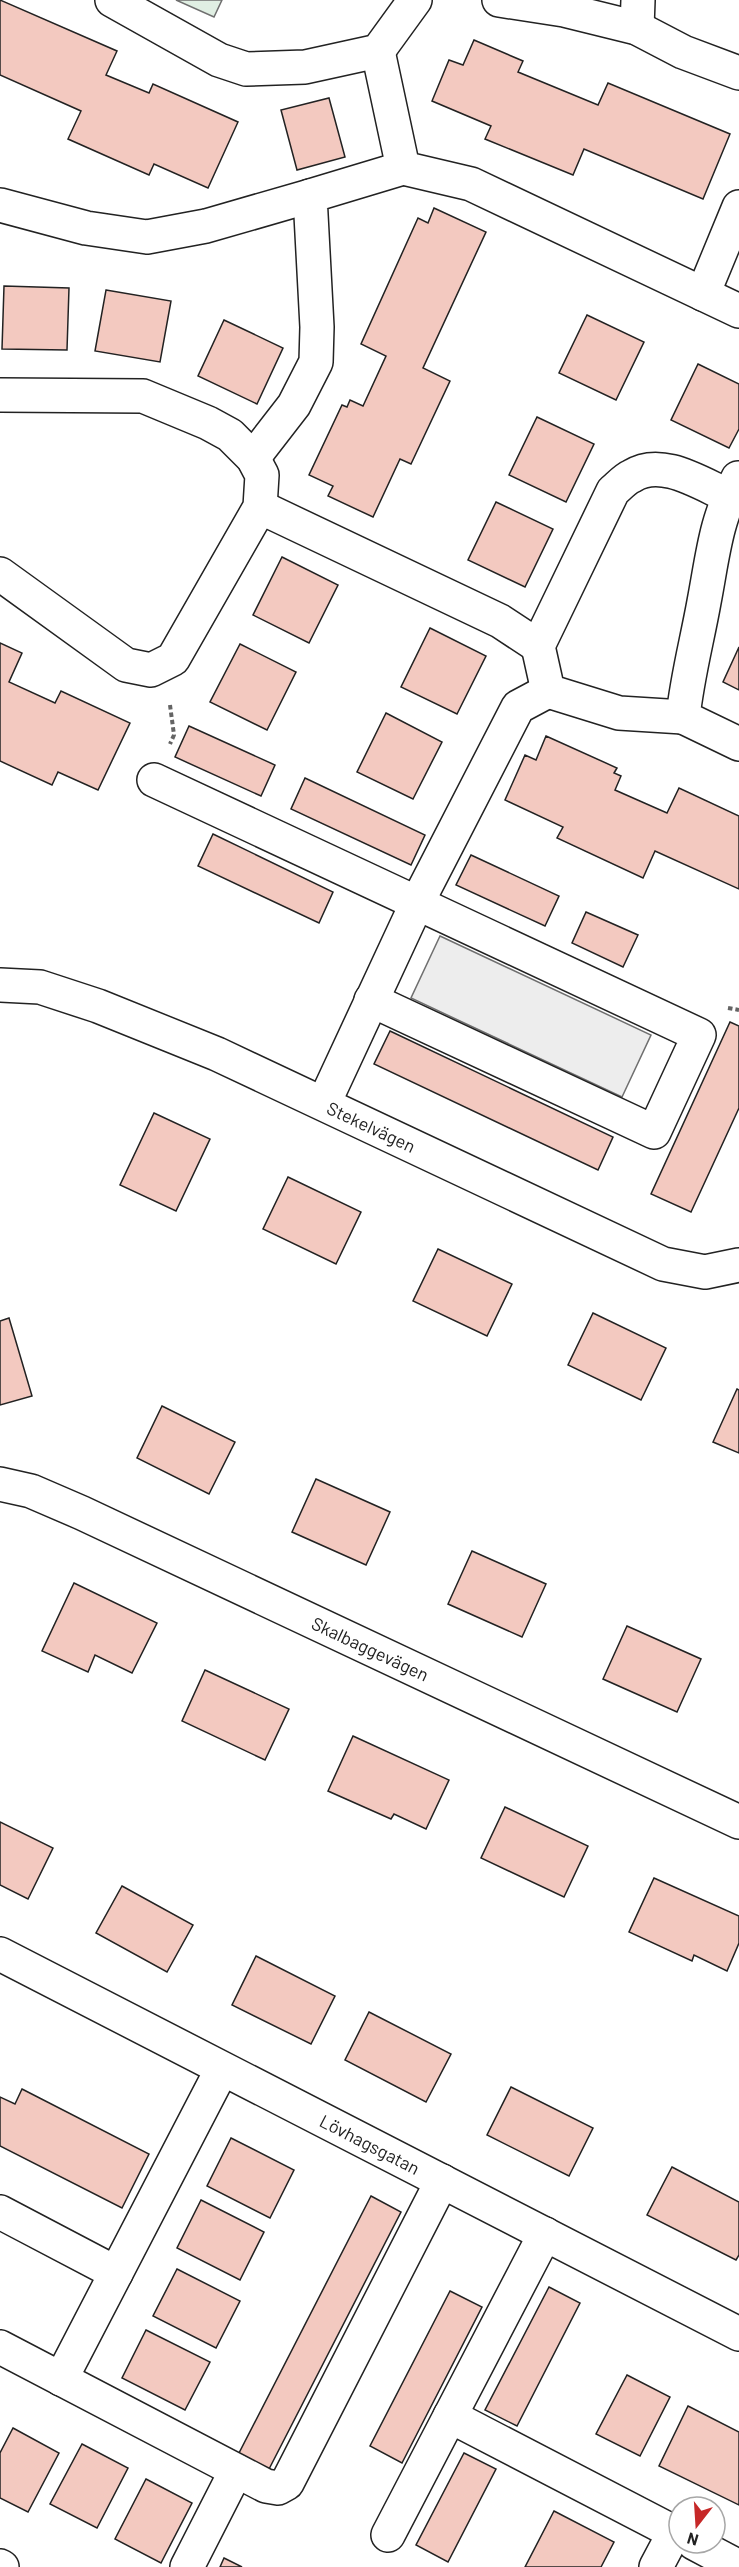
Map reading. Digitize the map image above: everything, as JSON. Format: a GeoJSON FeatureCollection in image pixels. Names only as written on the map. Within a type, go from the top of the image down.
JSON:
{"type":"FeatureCollection","features":[{"type":"Feature","properties":{"kind":"street"},"geometry":{"type":"LineString","coordinates":[[112,0],[219,60],[246,69],[306,67],[378,51],[415,0]]}},
{"type":"Feature","properties":{"kind":"street"},"geometry":{"type":"LineString","coordinates":[[499,0],[564,10],[638,14],[683,52],[739,73]]}},
{"type":"Feature","properties":{"kind":"street"},"geometry":{"type":"LineString","coordinates":[[378,51],[403,168]]}},
{"type":"Feature","properties":{"kind":"street"},"geometry":{"type":"LineString","coordinates":[[0,204],[86,228],[147,237],[206,226],[403,168],[471,184],[739,311]]}},
{"type":"Feature","properties":{"kind":"street"},"geometry":{"type":"LineString","coordinates":[[253,458],[294,405],[316,362],[317,327],[310,196]]}},
{"type":"Feature","properties":{"kind":"street"},"geometry":{"type":"LineString","coordinates":[[703,294],[739,207]]}},
{"type":"Feature","properties":{"kind":"street"},"geometry":{"type":"LineString","coordinates":[[0,395],[143,396],[208,423],[230,435],[253,458],[262,475],[260,507],[173,658],[152,670],[126,665],[0,574]]}},
{"type":"Feature","properties":{"kind":"street"},"geometry":{"type":"LineString","coordinates":[[548,691],[538,646],[614,491],[632,475],[652,468],[734,486],[715,534],[683,717]]}},
{"type":"Feature","properties":{"kind":"street"},"geometry":{"type":"LineString","coordinates":[[260,507],[500,621],[538,646]]}},
{"type":"Feature","properties":{"kind":"street"},"geometry":{"type":"LineString","coordinates":[[324,1104],[417,903],[518,708],[548,691],[619,712],[683,717],[739,744]]}},
{"type":"Feature","properties":{"kind":"street"},"geometry":{"type":"LineString","coordinates":[[154,780],[699,1035],[654,1131],[371,1000]]}},
{"type":"Feature","properties":{"kind":"street","name":"Stekelvägen"},"geometry":{"type":"LineString","coordinates":[[0,985],[40,987],[98,1006],[217,1054],[663,1264],[705,1272],[739,1265]]}},
{"type":"Feature","properties":{"kind":"street","name":"Skalbaggevägen"},"geometry":{"type":"LineString","coordinates":[[0,1484],[31,1491],[82,1513],[739,1822]]}},
{"type":"Feature","properties":{"kind":"street","name":"Lövhagsgatan"},"geometry":{"type":"LineString","coordinates":[[0,1954],[739,2334]]}},
{"type":"Feature","properties":{"kind":"street"},"geometry":{"type":"LineString","coordinates":[[61,2379],[222,2069]]}},
{"type":"Feature","properties":{"kind":"street"},"geometry":{"type":"LineString","coordinates":[[0,2347],[236,2471],[266,2486],[278,2488],[287,2483],[442,2181]]}},
{"type":"Feature","properties":{"kind":"street"},"geometry":{"type":"LineString","coordinates":[[3,2220],[116,2273]]}},
{"type":"Feature","properties":{"kind":"street"},"geometry":{"type":"LineString","coordinates":[[388,2535],[545,2234]]}},
{"type":"Feature","properties":{"kind":"street"},"geometry":{"type":"LineString","coordinates":[[450,2416],[667,2529]]}},
{"type":"Feature","properties":{"kind":"street"},"geometry":{"type":"LineString","coordinates":[[187,2567],[236,2471]]}},
{"type":"Feature","properties":{"kind":"street"},"geometry":{"type":"LineString","coordinates":[[656,2567],[667,2554]]}},
{"type":"Feature","properties":{"kind":"street"},"geometry":{"type":"LineString","coordinates":[[717,2555],[739,2566]]}},
{"type":"Feature","properties":{"kind":"path"},"geometry":{"type":"LineString","coordinates":[[154,780],[174,735],[170,704],[159,667]]}},
{"type":"Feature","properties":{"kind":"green space"},"geometry":{"type":"Polygon","coordinates":[[[176,0],[222,0],[214,17],[176,0]]]}},
{"type":"Feature","properties":{"kind":"shaded area"},"geometry":{"type":"Polygon","coordinates":[[[440,936],[651,1035],[622,1097],[411,998],[440,936]]]}},
{"type":"Feature","properties":{"kind":"building"},"geometry":{"type":"Polygon","coordinates":[[[0,0],[117,51],[106,75],[149,93],[153,84],[238,122],[208,188],[154,164],[149,175],[68,139],[81,111],[0,75],[0,0]]]}},
{"type":"Feature","properties":{"kind":"building"},"geometry":{"type":"Polygon","coordinates":[[[474,40],[523,61],[518,72],[598,105],[608,83],[730,134],[703,199],[584,149],[573,175],[485,139],[491,126],[432,101],[449,60],[463,65],[474,40]]]}},
{"type":"Feature","properties":{"kind":"building"},"geometry":{"type":"Polygon","coordinates":[[[329,98],[345,157],[297,170],[281,110],[329,98]]]}},
{"type":"Feature","properties":{"kind":"building"},"geometry":{"type":"Polygon","coordinates":[[[434,208],[486,232],[423,368],[450,381],[411,464],[400,459],[373,517],[328,496],[333,486],[309,475],[342,405],[347,407],[350,400],[363,406],[386,356],[361,344],[418,218],[428,223],[434,208]]]}},
{"type":"Feature","properties":{"kind":"building"},"geometry":{"type":"Polygon","coordinates":[[[4,286],[69,288],[67,350],[2,349],[4,286]]]}},
{"type":"Feature","properties":{"kind":"building"},"geometry":{"type":"Polygon","coordinates":[[[106,290],[171,301],[160,362],[95,351],[106,290]]]}},
{"type":"Feature","properties":{"kind":"building"},"geometry":{"type":"Polygon","coordinates":[[[587,315],[644,342],[616,400],[559,373],[587,315]]]}},
{"type":"Feature","properties":{"kind":"building"},"geometry":{"type":"Polygon","coordinates":[[[224,320],[283,348],[257,404],[198,376],[224,320]]]}},
{"type":"Feature","properties":{"kind":"building"},"geometry":{"type":"Polygon","coordinates":[[[698,364],[739,384],[739,429],[729,448],[671,420],[698,364]]]}},
{"type":"Feature","properties":{"kind":"building"},"geometry":{"type":"Polygon","coordinates":[[[537,417],[594,444],[566,502],[509,475],[537,417]]]}},
{"type":"Feature","properties":{"kind":"building"},"geometry":{"type":"Polygon","coordinates":[[[496,502],[553,529],[525,587],[468,560],[496,502]]]}},
{"type":"Feature","properties":{"kind":"building"},"geometry":{"type":"Polygon","coordinates":[[[282,557],[338,585],[309,643],[253,615],[282,557]]]}},
{"type":"Feature","properties":{"kind":"building"},"geometry":{"type":"Polygon","coordinates":[[[430,628],[486,656],[457,714],[401,687],[430,628]]]}},
{"type":"Feature","properties":{"kind":"building"},"geometry":{"type":"Polygon","coordinates":[[[0,643],[22,653],[9,682],[55,703],[61,691],[130,723],[98,790],[58,772],[52,785],[0,761],[0,643]]]}},
{"type":"Feature","properties":{"kind":"building"},"geometry":{"type":"Polygon","coordinates":[[[240,644],[296,672],[267,730],[210,702],[240,644]]]}},
{"type":"Feature","properties":{"kind":"building"},"geometry":{"type":"Polygon","coordinates":[[[739,647],[739,690],[723,682],[739,647]]]}},
{"type":"Feature","properties":{"kind":"building"},"geometry":{"type":"Polygon","coordinates":[[[386,713],[442,742],[413,799],[357,772],[386,713]]]}},
{"type":"Feature","properties":{"kind":"building"},"geometry":{"type":"Polygon","coordinates":[[[189,726],[275,765],[261,796],[175,757],[189,726]]]}},
{"type":"Feature","properties":{"kind":"building"},"geometry":{"type":"Polygon","coordinates":[[[546,736],[617,768],[614,773],[621,776],[615,790],[667,813],[679,788],[739,816],[739,889],[655,851],[643,878],[557,838],[563,827],[505,800],[525,755],[536,760],[546,736]]]}},
{"type":"Feature","properties":{"kind":"building"},"geometry":{"type":"Polygon","coordinates":[[[305,778],[425,835],[411,865],[291,809],[305,778]]]}},
{"type":"Feature","properties":{"kind":"building"},"geometry":{"type":"Polygon","coordinates":[[[213,834],[333,892],[319,923],[198,866],[213,834]]]}},
{"type":"Feature","properties":{"kind":"building"},"geometry":{"type":"Polygon","coordinates":[[[471,855],[559,896],[545,926],[456,885],[471,855]]]}},
{"type":"Feature","properties":{"kind":"building"},"geometry":{"type":"Polygon","coordinates":[[[586,912],[638,935],[623,967],[572,943],[586,912]]]}},
{"type":"Feature","properties":{"kind":"building"},"geometry":{"type":"Polygon","coordinates":[[[730,1022],[739,1026],[739,1108],[691,1212],[651,1194],[730,1022]]]}},
{"type":"Feature","properties":{"kind":"building"},"geometry":{"type":"Polygon","coordinates":[[[390,1031],[613,1137],[598,1170],[374,1064],[390,1031]]]}},
{"type":"Feature","properties":{"kind":"building"},"geometry":{"type":"Polygon","coordinates":[[[154,1113],[210,1139],[176,1211],[120,1185],[154,1113]]]}},
{"type":"Feature","properties":{"kind":"building"},"geometry":{"type":"Polygon","coordinates":[[[288,1177],[361,1212],[336,1264],[263,1229],[288,1177]]]}},
{"type":"Feature","properties":{"kind":"building"},"geometry":{"type":"Polygon","coordinates":[[[438,1249],[512,1284],[487,1336],[413,1301],[438,1249]]]}},
{"type":"Feature","properties":{"kind":"building"},"geometry":{"type":"Polygon","coordinates":[[[593,1313],[666,1348],[641,1400],[568,1365],[593,1313]]]}},
{"type":"Feature","properties":{"kind":"building"},"geometry":{"type":"Polygon","coordinates":[[[9,1318],[32,1396],[0,1405],[0,1321],[9,1318]]]}},
{"type":"Feature","properties":{"kind":"building"},"geometry":{"type":"Polygon","coordinates":[[[737,1389],[739,1390],[739,1453],[713,1442],[737,1389]]]}},
{"type":"Feature","properties":{"kind":"building"},"geometry":{"type":"Polygon","coordinates":[[[162,1406],[235,1442],[209,1494],[137,1458],[162,1406]]]}},
{"type":"Feature","properties":{"kind":"building"},"geometry":{"type":"Polygon","coordinates":[[[316,1479],[390,1512],[366,1565],[292,1532],[316,1479]]]}},
{"type":"Feature","properties":{"kind":"building"},"geometry":{"type":"Polygon","coordinates":[[[472,1551],[546,1584],[522,1637],[448,1604],[472,1551]]]}},
{"type":"Feature","properties":{"kind":"building"},"geometry":{"type":"Polygon","coordinates":[[[74,1583],[157,1623],[132,1673],[95,1655],[88,1672],[42,1651],[74,1583]]]}},
{"type":"Feature","properties":{"kind":"building"},"geometry":{"type":"Polygon","coordinates":[[[627,1626],[701,1659],[677,1712],[603,1679],[627,1626]]]}},
{"type":"Feature","properties":{"kind":"building"},"geometry":{"type":"Polygon","coordinates":[[[205,1670],[289,1709],[265,1760],[182,1721],[205,1670]]]}},
{"type":"Feature","properties":{"kind":"building"},"geometry":{"type":"Polygon","coordinates":[[[353,1736],[449,1780],[426,1829],[394,1814],[391,1819],[328,1791],[353,1736]]]}},
{"type":"Feature","properties":{"kind":"building"},"geometry":{"type":"Polygon","coordinates":[[[505,1807],[588,1846],[564,1897],[481,1858],[505,1807]]]}},
{"type":"Feature","properties":{"kind":"building"},"geometry":{"type":"Polygon","coordinates":[[[0,1822],[53,1848],[28,1899],[0,1885],[0,1822]]]}},
{"type":"Feature","properties":{"kind":"building"},"geometry":{"type":"Polygon","coordinates":[[[654,1878],[739,1916],[739,1943],[727,1971],[694,1955],[692,1961],[629,1932],[654,1878]]]}},
{"type":"Feature","properties":{"kind":"building"},"geometry":{"type":"Polygon","coordinates":[[[122,1886],[193,1925],[167,1972],[96,1933],[122,1886]]]}},
{"type":"Feature","properties":{"kind":"building"},"geometry":{"type":"Polygon","coordinates":[[[256,1956],[335,1996],[311,2044],[232,2005],[256,1956]]]}},
{"type":"Feature","properties":{"kind":"building"},"geometry":{"type":"Polygon","coordinates":[[[369,2012],[451,2054],[426,2102],[345,2060],[369,2012]]]}},
{"type":"Feature","properties":{"kind":"building"},"geometry":{"type":"Polygon","coordinates":[[[511,2087],[593,2128],[569,2176],[487,2135],[511,2087]]]}},
{"type":"Feature","properties":{"kind":"building"},"geometry":{"type":"Polygon","coordinates":[[[22,2089],[149,2154],[122,2208],[0,2146],[0,2097],[15,2104],[22,2089]]]}},
{"type":"Feature","properties":{"kind":"building"},"geometry":{"type":"Polygon","coordinates":[[[231,2138],[294,2170],[270,2218],[207,2186],[231,2138]]]}},
{"type":"Feature","properties":{"kind":"building"},"geometry":{"type":"Polygon","coordinates":[[[672,2167],[739,2202],[739,2255],[736,2260],[647,2215],[672,2167]]]}},
{"type":"Feature","properties":{"kind":"building"},"geometry":{"type":"Polygon","coordinates":[[[371,2196],[401,2212],[268,2471],[238,2455],[371,2196]]]}},
{"type":"Feature","properties":{"kind":"building"},"geometry":{"type":"Polygon","coordinates":[[[201,2200],[264,2232],[240,2280],[177,2248],[201,2200]]]}},
{"type":"Feature","properties":{"kind":"building"},"geometry":{"type":"Polygon","coordinates":[[[177,2269],[240,2301],[216,2348],[153,2316],[177,2269]]]}},
{"type":"Feature","properties":{"kind":"building"},"geometry":{"type":"Polygon","coordinates":[[[549,2287],[580,2303],[517,2426],[485,2410],[549,2287]]]}},
{"type":"Feature","properties":{"kind":"building"},"geometry":{"type":"Polygon","coordinates":[[[450,2291],[482,2307],[402,2463],[370,2446],[450,2291]]]}},
{"type":"Feature","properties":{"kind":"building"},"geometry":{"type":"Polygon","coordinates":[[[146,2330],[210,2362],[185,2410],[122,2378],[146,2330]]]}},
{"type":"Feature","properties":{"kind":"building"},"geometry":{"type":"Polygon","coordinates":[[[627,2375],[670,2397],[640,2456],[596,2434],[627,2375]]]}},
{"type":"Feature","properties":{"kind":"building"},"geometry":{"type":"Polygon","coordinates":[[[688,2406],[739,2432],[739,2505],[727,2499],[727,2495],[718,2495],[659,2466],[688,2406]]]}},
{"type":"Feature","properties":{"kind":"building"},"geometry":{"type":"Polygon","coordinates":[[[13,2428],[59,2453],[28,2512],[0,2498],[0,2453],[13,2428]]]}},
{"type":"Feature","properties":{"kind":"building"},"geometry":{"type":"Polygon","coordinates":[[[82,2444],[128,2468],[97,2528],[50,2504],[82,2444]]]}},
{"type":"Feature","properties":{"kind":"building"},"geometry":{"type":"Polygon","coordinates":[[[464,2453],[496,2469],[448,2562],[416,2545],[464,2453]]]}},
{"type":"Feature","properties":{"kind":"building"},"geometry":{"type":"Polygon","coordinates":[[[146,2479],[192,2503],[161,2563],[115,2539],[146,2479]]]}},
{"type":"Feature","properties":{"kind":"building"},"geometry":{"type":"Polygon","coordinates":[[[554,2511],[614,2542],[601,2567],[525,2567],[554,2511]]]}},
{"type":"Feature","properties":{"kind":"building"},"geometry":{"type":"Polygon","coordinates":[[[224,2558],[242,2567],[220,2567],[224,2558]]]}}]}
